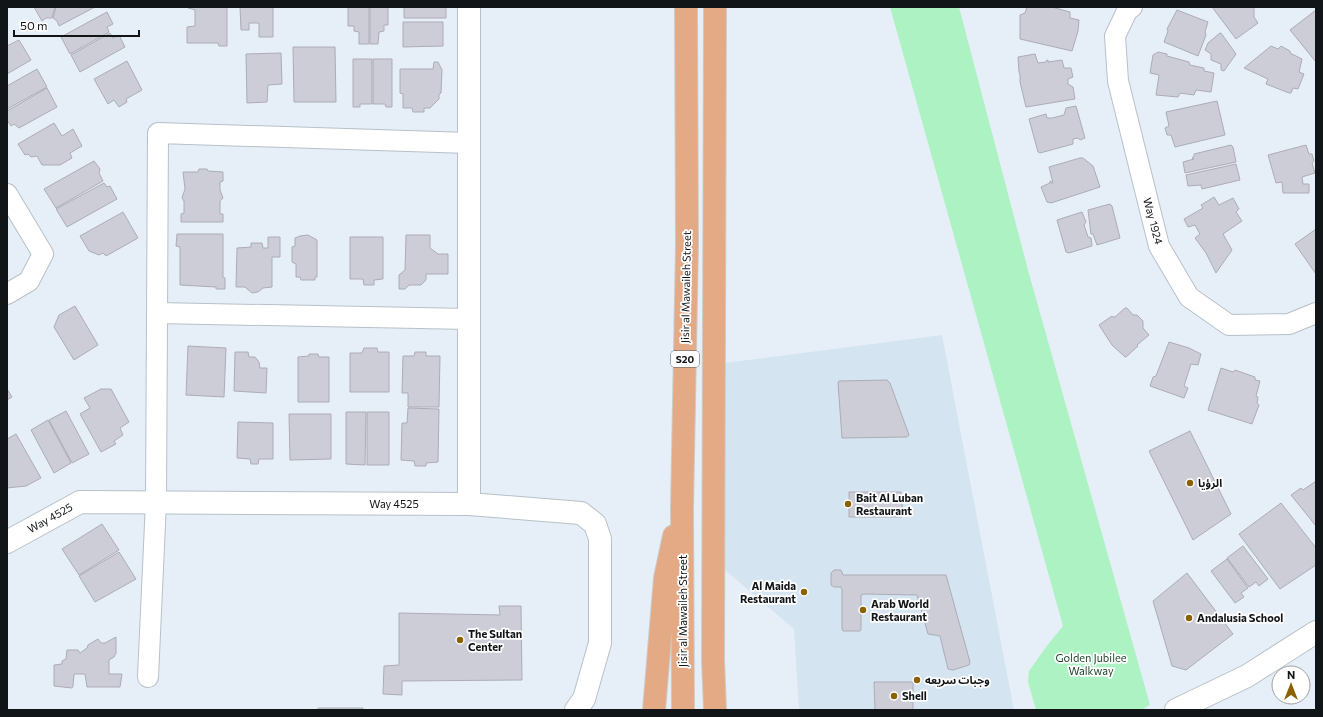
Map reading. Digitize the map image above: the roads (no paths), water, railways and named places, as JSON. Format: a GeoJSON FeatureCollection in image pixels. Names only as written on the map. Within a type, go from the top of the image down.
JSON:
{"type":"FeatureCollection","features":[{"type":"Feature","properties":{"kind":"main road","name":"S20"},"geometry":{"type":"LineString","coordinates":[[715,7],[713,644],[715,710]]}},
{"type":"Feature","properties":{"kind":"main road","name":"Jisir al Mawaileh Street"},"geometry":{"type":"LineString","coordinates":[[683,710],[682,508],[687,245],[685,10]]}},
{"type":"Feature","properties":{"kind":"main road"},"geometry":{"type":"LineString","coordinates":[[654,710],[665,578],[672,542],[682,508]]}},
{"type":"Feature","properties":{"kind":"street"},"geometry":{"type":"LineString","coordinates":[[469,7],[469,504]]}},
{"type":"Feature","properties":{"kind":"street","name":"Way 1924"},"geometry":{"type":"LineString","coordinates":[[1132,7],[1127,11],[1115,36],[1118,81],[1159,246],[1189,297],[1229,325],[1289,324],[1316,312]]}},
{"type":"Feature","properties":{"kind":"street"},"geometry":{"type":"LineString","coordinates":[[148,677],[156,502],[158,133],[469,143]]}},
{"type":"Feature","properties":{"kind":"street"},"geometry":{"type":"LineString","coordinates":[[7,194],[43,254],[30,281],[7,294]]}},
{"type":"Feature","properties":{"kind":"street"},"geometry":{"type":"LineString","coordinates":[[157,313],[469,319]]}},
{"type":"Feature","properties":{"kind":"street","name":"Way 4525"},"geometry":{"type":"LineString","coordinates":[[7,542],[80,502],[469,504],[581,513],[595,524],[600,539],[600,643],[584,699],[576,710]]}},
{"type":"Feature","properties":{"kind":"street"},"geometry":{"type":"LineString","coordinates":[[1176,710],[1247,676],[1316,632]]}},
{"type":"Feature","properties":{"kind":"place","name":"الرؤيا"},"geometry":{"type":"Point","coordinates":[1190,483]}},
{"type":"Feature","properties":{"kind":"place","name":"Bait Al Luban Restaurant"},"geometry":{"type":"Point","coordinates":[848,504]}},
{"type":"Feature","properties":{"kind":"place","name":"Al Maida Restaurant"},"geometry":{"type":"Point","coordinates":[804,592]}},
{"type":"Feature","properties":{"kind":"place","name":"Arab World Restaurant"},"geometry":{"type":"Point","coordinates":[863,610]}},
{"type":"Feature","properties":{"kind":"place","name":"Andalusia School"},"geometry":{"type":"Point","coordinates":[1189,618]}},
{"type":"Feature","properties":{"kind":"place","name":"The Sultan Center"},"geometry":{"type":"Point","coordinates":[460,640]}},
{"type":"Feature","properties":{"kind":"place","name":"وجبات سريعه"},"geometry":{"type":"Point","coordinates":[917,680]}},
{"type":"Feature","properties":{"kind":"place","name":"Shell"},"geometry":{"type":"Point","coordinates":[894,696]}},
{"type":"Feature","properties":{"kind":"park label","name":"Golden Jubilee Walkway"},"geometry":{"type":"Point","coordinates":[1091,664]}}]}
